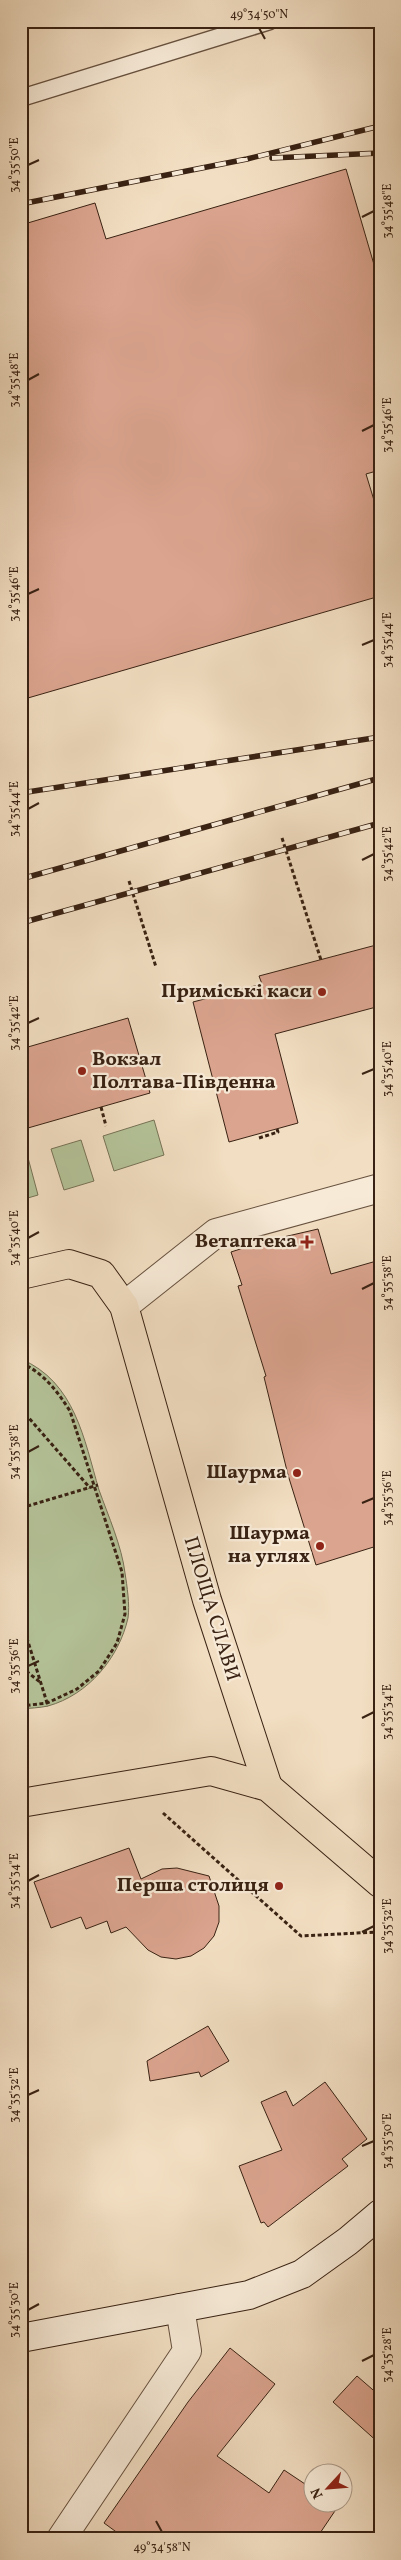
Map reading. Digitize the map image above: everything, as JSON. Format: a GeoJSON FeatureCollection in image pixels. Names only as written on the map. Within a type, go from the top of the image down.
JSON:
{"type":"FeatureCollection","features":[{"type":"Feature","properties":{"kind":"main road","name":"ПЛОЩА СЛАВИ"},"geometry":{"type":"LineString","coordinates":[[21,1275],[69,1264],[101,1274],[124,1306],[207,1600],[268,1787]]}},
{"type":"Feature","properties":{"kind":"main road"},"geometry":{"type":"LineString","coordinates":[[21,1803],[211,1771],[268,1787],[380,1883]]}},
{"type":"Feature","properties":{"kind":"street"},"geometry":{"type":"LineString","coordinates":[[124,1306],[216,1233],[380,1188]]}},
{"type":"Feature","properties":{"kind":"street"},"geometry":{"type":"LineString","coordinates":[[21,2338],[249,2295],[302,2274],[348,2241],[380,2214]]}},
{"type":"Feature","properties":{"kind":"street"},"geometry":{"type":"LineString","coordinates":[[61,2539],[187,2351],[180,2308]]}},
{"type":"Feature","properties":{"kind":"lane"},"geometry":{"type":"LineString","coordinates":[[21,98],[270,21]]}},
{"type":"Feature","properties":{"kind":"path"},"geometry":{"type":"LineString","coordinates":[[282,838],[321,960]]}},
{"type":"Feature","properties":{"kind":"path"},"geometry":{"type":"LineString","coordinates":[[129,881],[156,967]]}},
{"type":"Feature","properties":{"kind":"path"},"geometry":{"type":"LineString","coordinates":[[101,1107],[106,1126]]}},
{"type":"Feature","properties":{"kind":"path"},"geometry":{"type":"LineString","coordinates":[[259,1138],[278,1132],[277,1129]]}},
{"type":"Feature","properties":{"kind":"path"},"geometry":{"type":"LineString","coordinates":[[21,1362],[55,1388],[70,1411],[96,1486],[122,1572],[125,1614],[117,1643],[100,1671],[77,1689],[47,1704],[21,1706]]}},
{"type":"Feature","properties":{"kind":"path"},"geometry":{"type":"LineString","coordinates":[[21,1409],[90,1488]]}},
{"type":"Feature","properties":{"kind":"path"},"geometry":{"type":"LineString","coordinates":[[21,1508],[96,1486]]}},
{"type":"Feature","properties":{"kind":"path"},"geometry":{"type":"LineString","coordinates":[[21,1619],[47,1704]]}},
{"type":"Feature","properties":{"kind":"path"},"geometry":{"type":"LineString","coordinates":[[21,1666],[40,1682]]}},
{"type":"Feature","properties":{"kind":"path"},"geometry":{"type":"LineString","coordinates":[[163,1813],[301,1936],[377,1932]]}},
{"type":"Feature","properties":{"kind":"green space"},"geometry":{"type":"Polygon","coordinates":[[[154,1120],[164,1155],[114,1171],[103,1136],[154,1120]]]}},
{"type":"Feature","properties":{"kind":"green space"},"geometry":{"type":"Polygon","coordinates":[[[81,1140],[94,1181],[64,1190],[51,1149],[81,1140]]]}},
{"type":"Feature","properties":{"kind":"green space"},"geometry":{"type":"Polygon","coordinates":[[[27,1154],[38,1195],[21,1200],[21,1156],[27,1154]]]}},
{"type":"Feature","properties":{"kind":"green space"},"geometry":{"type":"Polygon","coordinates":[[[21,1359],[39,1369],[54,1382],[75,1414],[121,1553],[129,1607],[124,1633],[117,1647],[100,1673],[89,1684],[63,1701],[38,1708],[21,1709],[21,1359]]]}},
{"type":"Feature","properties":{"kind":"building"},"geometry":{"type":"Polygon","coordinates":[[[346,169],[380,285],[380,470],[366,474],[380,520],[380,596],[21,700],[21,225],[95,203],[106,239],[346,169]]]}},
{"type":"Feature","properties":{"kind":"building"},"geometry":{"type":"Polygon","coordinates":[[[380,944],[380,1006],[275,1034],[298,1123],[229,1142],[193,1002],[262,984],[259,976],[380,944]]]}},
{"type":"Feature","properties":{"kind":"building","name":"Вокзал Полтава-Південна"},"geometry":{"type":"Polygon","coordinates":[[[128,1018],[150,1093],[21,1130],[21,1049],[128,1018]]]}},
{"type":"Feature","properties":{"kind":"building"},"geometry":{"type":"Polygon","coordinates":[[[318,1229],[331,1274],[380,1260],[380,1545],[316,1565],[288,1475],[264,1377],[266,1376],[238,1286],[242,1285],[231,1252],[262,1242],[318,1229]]]}},
{"type":"Feature","properties":{"kind":"building"},"geometry":{"type":"Polygon","coordinates":[[[129,1848],[141,1879],[162,1869],[177,1868],[209,1876],[219,1906],[219,1922],[214,1936],[204,1948],[191,1956],[176,1959],[161,1957],[148,1950],[126,1927],[111,1933],[107,1921],[86,1929],[81,1917],[51,1928],[34,1882],[129,1848]]]}},
{"type":"Feature","properties":{"kind":"building"},"geometry":{"type":"Polygon","coordinates":[[[208,2026],[229,2061],[201,2077],[199,2072],[150,2081],[147,2061],[208,2026]]]}},
{"type":"Feature","properties":{"kind":"building"},"geometry":{"type":"Polygon","coordinates":[[[325,2082],[367,2139],[342,2159],[348,2166],[268,2227],[264,2222],[261,2223],[239,2166],[282,2150],[261,2102],[286,2091],[293,2106],[325,2082]]]}},
{"type":"Feature","properties":{"kind":"building"},"geometry":{"type":"Polygon","coordinates":[[[230,2348],[275,2384],[217,2456],[269,2493],[284,2470],[304,2483],[304,2512],[334,2512],[316,2539],[126,2539],[104,2523],[188,2402],[230,2348]]]}},
{"type":"Feature","properties":{"kind":"building"},"geometry":{"type":"Polygon","coordinates":[[[357,2376],[380,2396],[380,2444],[333,2402],[357,2376]]]}},
{"type":"Feature","properties":{"kind":"railway"},"geometry":{"type":"LineString","coordinates":[[21,204],[247,159],[380,126]]}},
{"type":"Feature","properties":{"kind":"railway"},"geometry":{"type":"LineString","coordinates":[[272,158],[380,153]]}},
{"type":"Feature","properties":{"kind":"railway"},"geometry":{"type":"LineString","coordinates":[[21,793],[380,737]]}},
{"type":"Feature","properties":{"kind":"railway"},"geometry":{"type":"LineString","coordinates":[[21,879],[380,778]]}},
{"type":"Feature","properties":{"kind":"railway"},"geometry":{"type":"LineString","coordinates":[[21,923],[380,823]]}},
{"type":"Feature","properties":{"kind":"place","name":"Приміські каси"},"geometry":{"type":"Point","coordinates":[322,992]}},
{"type":"Feature","properties":{"kind":"place","name":"Вокзал Полтава-Південна"},"geometry":{"type":"Point","coordinates":[82,1071]}},
{"type":"Feature","properties":{"kind":"place","name":"Ветаптека"},"geometry":{"type":"Point","coordinates":[307,1242]}},
{"type":"Feature","properties":{"kind":"place","name":"Шаурма"},"geometry":{"type":"Point","coordinates":[297,1473]}},
{"type":"Feature","properties":{"kind":"place","name":"Шаурма на углях"},"geometry":{"type":"Point","coordinates":[320,1546]}},
{"type":"Feature","properties":{"kind":"place","name":"Перша столиця"},"geometry":{"type":"Point","coordinates":[279,1886]}}]}
